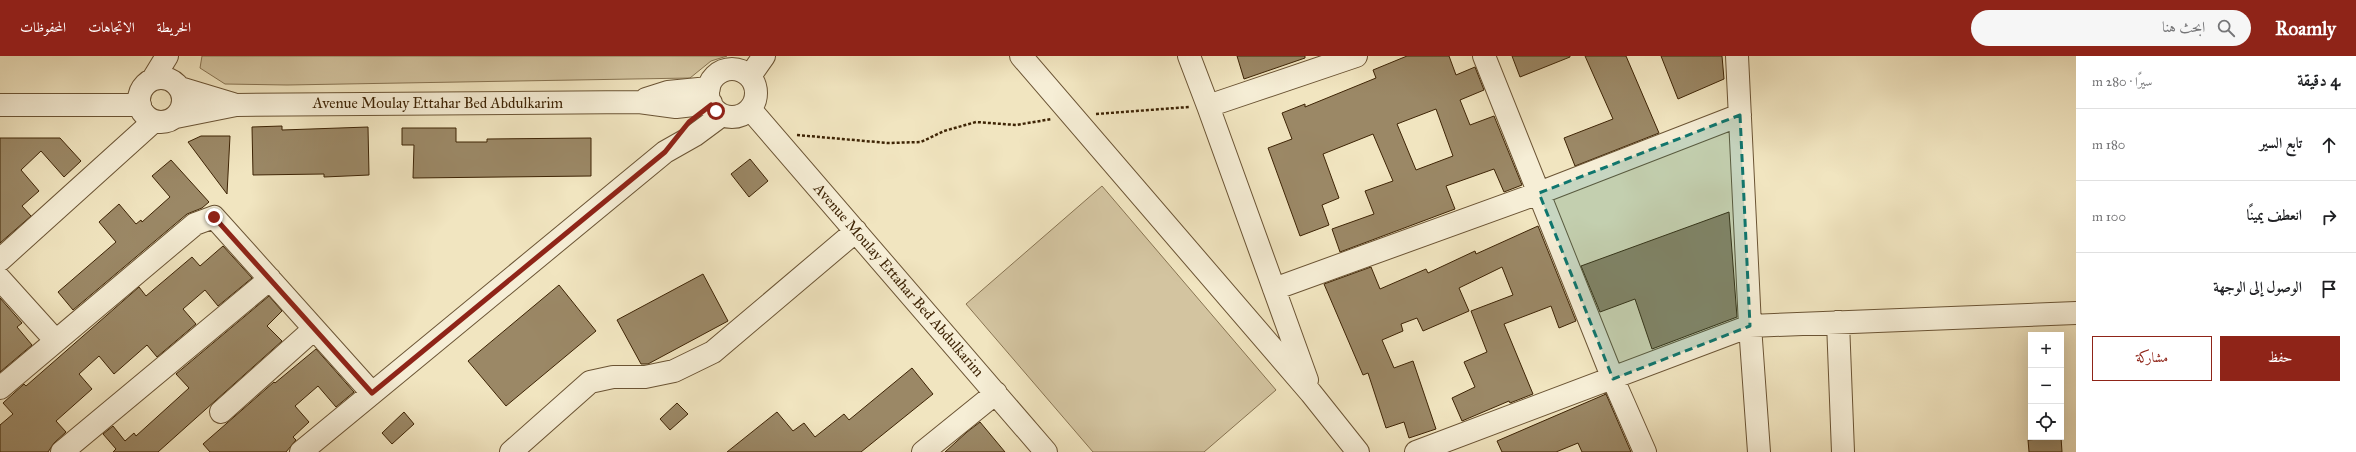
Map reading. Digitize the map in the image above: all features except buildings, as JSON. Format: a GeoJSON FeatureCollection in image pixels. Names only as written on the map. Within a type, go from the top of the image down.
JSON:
{"type":"FeatureCollection","features":[{"type":"Feature","properties":{"kind":"street"},"geometry":{"type":"LineString","coordinates":[[167,56],[153,79],[142,90],[140,105],[147,118],[154,121],[169,121],[176,117],[182,106],[183,100],[177,85],[171,56]]}},
{"type":"Feature","properties":{"kind":"street"},"geometry":{"type":"LineString","coordinates":[[750,76],[764,56]]}},
{"type":"Feature","properties":{"kind":"street"},"geometry":{"type":"LineString","coordinates":[[1021,56],[1311,393],[1358,452]]}},
{"type":"Feature","properties":{"kind":"street"},"geometry":{"type":"LineString","coordinates":[[1189,56],[1311,393]]}},
{"type":"Feature","properties":{"kind":"street"},"geometry":{"type":"LineString","coordinates":[[1208,106],[1356,56]]}},
{"type":"Feature","properties":{"kind":"street"},"geometry":{"type":"LineString","coordinates":[[1484,56],[1613,379],[1645,452]]}},
{"type":"Feature","properties":{"kind":"street"},"geometry":{"type":"LineString","coordinates":[[1737,56],[1750,326],[1759,452]]}},
{"type":"Feature","properties":{"kind":"street"},"geometry":{"type":"LineString","coordinates":[[301,452],[665,152],[689,122],[713,103],[716,75],[722,71],[737,69],[750,76],[754,82],[756,96],[750,109],[737,116],[713,103]]}},
{"type":"Feature","properties":{"kind":"street"},"geometry":{"type":"LineString","coordinates":[[153,79],[164,78],[177,85]]}},
{"type":"Feature","properties":{"kind":"street","name":"Avenue Moulay Ettahar Bed Abdulkarim"},"geometry":{"type":"LineString","coordinates":[[177,85],[236,104]]}},
{"type":"Feature","properties":{"kind":"street","name":"Avenue Moulay Ettahar Bed Abdulkarim"},"geometry":{"type":"LineString","coordinates":[[176,117],[236,104],[639,102],[676,107],[713,103]]}},
{"type":"Feature","properties":{"kind":"street"},"geometry":{"type":"LineString","coordinates":[[0,104],[140,105]]}},
{"type":"Feature","properties":{"kind":"street","name":"Avenue Moulay Ettahar Bed Abdulkarim"},"geometry":{"type":"LineString","coordinates":[[750,109],[1046,452]]}},
{"type":"Feature","properties":{"kind":"street"},"geometry":{"type":"LineString","coordinates":[[1274,289],[1538,192],[1740,115]]}},
{"type":"Feature","properties":{"kind":"street"},"geometry":{"type":"LineString","coordinates":[[0,260],[154,121]]}},
{"type":"Feature","properties":{"kind":"street"},"geometry":{"type":"LineString","coordinates":[[0,388],[195,224],[214,217],[372,393]]}},
{"type":"Feature","properties":{"kind":"street"},"geometry":{"type":"LineString","coordinates":[[511,452],[590,382],[614,377],[646,377],[674,371],[713,352],[856,231]]}},
{"type":"Feature","properties":{"kind":"street"},"geometry":{"type":"LineString","coordinates":[[0,279],[56,341]]}},
{"type":"Feature","properties":{"kind":"street"},"geometry":{"type":"LineString","coordinates":[[62,452],[270,279]]}},
{"type":"Feature","properties":{"kind":"street"},"geometry":{"type":"LineString","coordinates":[[1416,452],[1613,379],[1750,326],[2076,313]]}},
{"type":"Feature","properties":{"kind":"street"},"geometry":{"type":"LineString","coordinates":[[1838,322],[1844,452]]}},
{"type":"Feature","properties":{"kind":"street"},"geometry":{"type":"LineString","coordinates":[[221,412],[314,329]]}},
{"type":"Feature","properties":{"kind":"street"},"geometry":{"type":"LineString","coordinates":[[924,452],[996,393]]}},
{"type":"Feature","properties":{"kind":"path"},"geometry":{"type":"LineString","coordinates":[[771,132],[888,143],[921,142],[944,131],[976,122],[1016,125],[1073,116],[1208,106]]}},
{"type":"Feature","properties":{"kind":"highlighted area"},"geometry":{"type":"Polygon","coordinates":[[[1740,115],[1750,326],[1613,379],[1539,193],[1740,115]]]}},
{"type":"Feature","properties":{"kind":"shaded area"},"geometry":{"type":"Polygon","coordinates":[[[202,56],[727,56],[711,61],[690,78],[287,85],[225,84],[200,68],[202,56]]]}},
{"type":"Feature","properties":{"kind":"shaded area"},"geometry":{"type":"Polygon","coordinates":[[[1102,186],[1276,390],[1204,452],[1093,452],[966,304],[1102,186]]]}},
{"type":"Feature","properties":{"kind":"route"},"geometry":{"type":"LineString","coordinates":[[214,217],[372,393],[665,152],[689,122],[700,112],[711,105],[716,111]]}}]}
